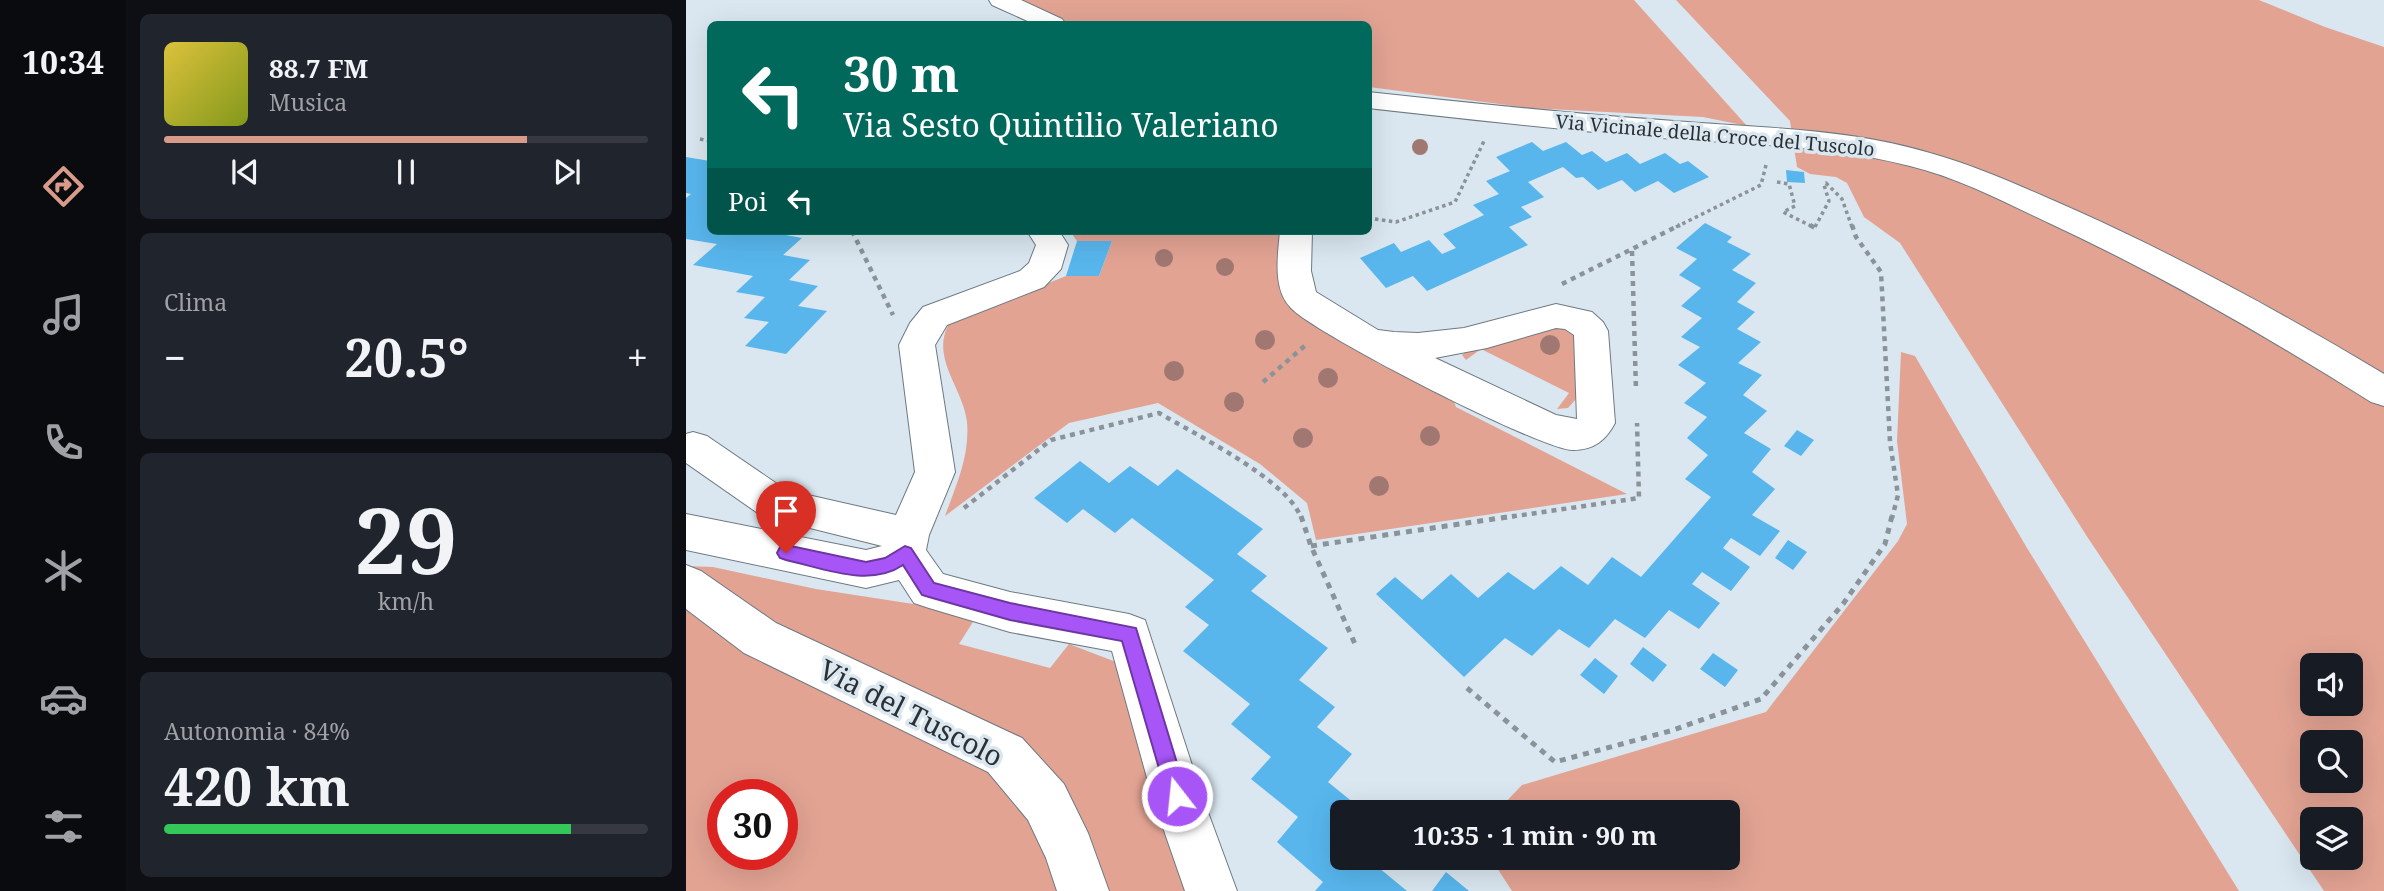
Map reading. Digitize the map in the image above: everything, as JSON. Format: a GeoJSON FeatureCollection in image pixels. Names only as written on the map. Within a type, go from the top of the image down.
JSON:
{"type":"FeatureCollection","features":[{"type":"Feature","properties":{"kind":"street"},"geometry":{"type":"LineString","coordinates":[[1000,0],[1047,21]]}},
{"type":"Feature","properties":{"kind":"street","name":"Via Vicinale della Croce del Tuscolo"},"geometry":{"type":"LineString","coordinates":[[1372,100],[1558,121],[1771,137],[1882,151],[1920,159],[1984,181],[2168,268],[2277,326],[2384,392]]}},
{"type":"Feature","properties":{"kind":"street"},"geometry":{"type":"LineString","coordinates":[[686,532],[866,569],[889,565],[907,544],[935,472],[917,345],[922,332],[935,316],[1032,279],[1044,269],[1052,245],[1046,235]]}},
{"type":"Feature","properties":{"kind":"street"},"geometry":{"type":"LineString","coordinates":[[1296,235],[1294,271],[1296,285],[1303,300],[1370,342],[1545,427],[1572,435],[1590,432],[1596,423],[1591,331],[1581,320],[1556,316],[1464,342],[1420,347],[1398,347],[1370,342]]}},
{"type":"Feature","properties":{"kind":"street"},"geometry":{"type":"LineString","coordinates":[[693,447],[776,504],[907,544],[929,589],[1010,612],[1129,634],[1177,796],[1211,891]]}},
{"type":"Feature","properties":{"kind":"street","name":"Via del Tuscolo"},"geometry":{"type":"LineString","coordinates":[[686,584],[760,638],[1005,754],[1046,802],[1070,851],[1083,891]]}},
{"type":"Feature","properties":{"kind":"path"},"geometry":{"type":"LineString","coordinates":[[1372,219],[1396,222],[1455,202],[1488,133]]}},
{"type":"Feature","properties":{"kind":"path"},"geometry":{"type":"LineString","coordinates":[[1556,287],[1761,185],[1771,137]]}},
{"type":"Feature","properties":{"kind":"path"},"geometry":{"type":"LineString","coordinates":[[700,139],[707,140]]}},
{"type":"Feature","properties":{"kind":"path"},"geometry":{"type":"LineString","coordinates":[[1467,688],[1555,762],[1670,731],[1761,699],[1825,625],[1885,544],[1898,495],[1890,442],[1881,272],[1856,237],[1842,199],[1826,183],[1824,185],[1829,201],[1815,228],[1783,212],[1795,206],[1789,184],[1777,181]]}},
{"type":"Feature","properties":{"kind":"path"},"geometry":{"type":"LineString","coordinates":[[854,235],[892,314],[917,345]]}},
{"type":"Feature","properties":{"kind":"path"},"geometry":{"type":"LineString","coordinates":[[1632,251],[1636,398]]}},
{"type":"Feature","properties":{"kind":"path"},"geometry":{"type":"LineString","coordinates":[[1311,546],[1639,498],[1637,412]]}},
{"type":"Feature","properties":{"kind":"path"},"geometry":{"type":"LineString","coordinates":[[957,513],[1051,440],[1159,413],[1246,464],[1297,505],[1311,546],[1355,644]]}},
{"type":"Feature","properties":{"kind":"shaded area"},"geometry":{"type":"Polygon","coordinates":[[[1018,0],[1634,0],[1747,126],[1703,117],[1529,108],[1372,87],[1372,21],[1057,21],[1025,7],[1018,0]]]}},
{"type":"Feature","properties":{"kind":"shaded area"},"geometry":{"type":"Polygon","coordinates":[[[1676,0],[2259,0],[2384,47],[2384,891],[2324,891],[2310,870],[2363,870],[2363,807],[2300,807],[2300,855],[2088,538],[1900,243],[1864,217],[1847,183],[1836,177],[1810,174],[1797,167],[1790,121],[1676,0]]]}},
{"type":"Feature","properties":{"kind":"shaded area"},"geometry":{"type":"Polygon","coordinates":[[[1073,235],[1288,235],[1294,304],[1379,364],[1449,389],[1456,407],[1627,494],[1316,540],[1307,503],[1260,464],[1158,403],[1069,423],[945,516],[961,470],[967,435],[964,409],[949,373],[943,349],[949,323],[1066,276],[1099,276],[1112,241],[1077,241],[1073,235]]]}},
{"type":"Feature","properties":{"kind":"shaded area"},"geometry":{"type":"Polygon","coordinates":[[[1565,324],[1577,336],[1577,398],[1568,408],[1557,409],[1569,393],[1481,349],[1466,360],[1462,355],[1468,349],[1565,324]]]}},
{"type":"Feature","properties":{"kind":"shaded area"},"geometry":{"type":"Polygon","coordinates":[[[1901,352],[1915,356],[2027,548],[2239,891],[1512,891],[1499,870],[1740,870],[1740,800],[1508,800],[1522,785],[1766,712],[1898,541],[1907,524],[1897,441],[1901,352]]]}},
{"type":"Feature","properties":{"kind":"shaded area"},"geometry":{"type":"Polygon","coordinates":[[[686,566],[713,567],[816,589],[978,614],[959,644],[1050,668],[1069,644],[1116,662],[1210,891],[686,891],[686,566]]]}},
{"type":"Feature","properties":{"kind":"building"},"geometry":{"type":"Polygon","coordinates":[[[1532,142],[1543,151],[1566,142],[1582,155],[1592,151],[1606,162],[1627,153],[1640,164],[1665,153],[1680,164],[1688,161],[1709,177],[1674,193],[1658,181],[1635,192],[1622,180],[1598,190],[1583,177],[1576,178],[1563,167],[1528,182],[1544,197],[1521,207],[1532,217],[1509,227],[1528,245],[1427,291],[1413,276],[1386,288],[1360,258],[1394,243],[1401,252],[1429,240],[1442,254],[1456,248],[1443,234],[1484,215],[1473,205],[1499,194],[1486,181],[1510,171],[1496,157],[1532,142]]]}},
{"type":"Feature","properties":{"kind":"building"},"geometry":{"type":"Polygon","coordinates":[[[686,157],[707,160],[707,235],[786,235],[802,238],[783,255],[810,260],[789,280],[818,286],[798,306],[827,311],[786,354],[745,346],[769,322],[744,318],[765,297],[736,292],[753,276],[693,265],[717,244],[686,239],[686,198],[691,194],[686,193],[686,157]]]}},
{"type":"Feature","properties":{"kind":"building"},"geometry":{"type":"Polygon","coordinates":[[[1786,170],[1804,172],[1805,183],[1787,182],[1786,170]]]}},
{"type":"Feature","properties":{"kind":"building"},"geometry":{"type":"Polygon","coordinates":[[[1705,223],[1732,237],[1727,242],[1751,254],[1732,270],[1756,283],[1737,302],[1755,312],[1737,329],[1761,342],[1738,363],[1762,375],[1743,395],[1767,411],[1744,433],[1771,449],[1752,472],[1775,489],[1752,515],[1780,531],[1760,556],[1731,538],[1723,548],[1750,567],[1731,591],[1702,572],[1692,584],[1720,603],[1699,629],[1669,610],[1645,638],[1615,619],[1589,648],[1559,629],[1532,656],[1505,638],[1464,677],[1376,594],[1395,577],[1422,600],[1451,574],[1478,598],[1508,572],[1534,590],[1561,566],[1588,585],[1612,557],[1641,577],[1711,497],[1685,479],[1708,455],[1687,438],[1707,417],[1684,403],[1706,383],[1678,365],[1700,347],[1681,337],[1702,318],[1681,306],[1701,288],[1679,275],[1697,259],[1676,248],[1705,223]]]}},
{"type":"Feature","properties":{"kind":"building"},"geometry":{"type":"Polygon","coordinates":[[[1077,241],[1112,241],[1099,276],[1066,276],[1077,241]]]}},
{"type":"Feature","properties":{"kind":"building"},"geometry":{"type":"Polygon","coordinates":[[[1797,430],[1814,440],[1801,456],[1784,446],[1797,430]]]}},
{"type":"Feature","properties":{"kind":"building"},"geometry":{"type":"Polygon","coordinates":[[[1080,461],[1109,483],[1130,466],[1158,486],[1177,469],[1263,529],[1237,554],[1267,576],[1251,591],[1328,648],[1299,680],[1335,707],[1317,727],[1352,754],[1328,782],[1350,800],[1330,800],[1330,870],[1382,870],[1407,891],[1315,891],[1323,882],[1277,842],[1298,817],[1251,779],[1271,757],[1231,724],[1250,704],[1183,651],[1209,625],[1185,607],[1214,580],[1132,518],[1115,533],[1083,509],[1067,523],[1034,498],[1080,461]]]}},
{"type":"Feature","properties":{"kind":"building"},"geometry":{"type":"Polygon","coordinates":[[[1788,540],[1807,552],[1793,570],[1775,558],[1788,540]]]}},
{"type":"Feature","properties":{"kind":"building"},"geometry":{"type":"Polygon","coordinates":[[[1643,647],[1667,665],[1653,682],[1630,664],[1643,647]]]}},
{"type":"Feature","properties":{"kind":"building"},"geometry":{"type":"Polygon","coordinates":[[[1713,653],[1738,670],[1725,687],[1700,669],[1713,653]]]}},
{"type":"Feature","properties":{"kind":"building"},"geometry":{"type":"Polygon","coordinates":[[[1595,658],[1618,676],[1604,694],[1580,675],[1595,658]]]}},
{"type":"Feature","properties":{"kind":"building"},"geometry":{"type":"Polygon","coordinates":[[[1446,872],[1469,891],[1432,891],[1446,872]]]}},
{"type":"Feature","properties":{"kind":"route"},"geometry":{"type":"LineString","coordinates":[[786,553],[866,569],[889,565],[905,554],[929,589],[1010,612],[1129,634],[1177,796]]}}]}
